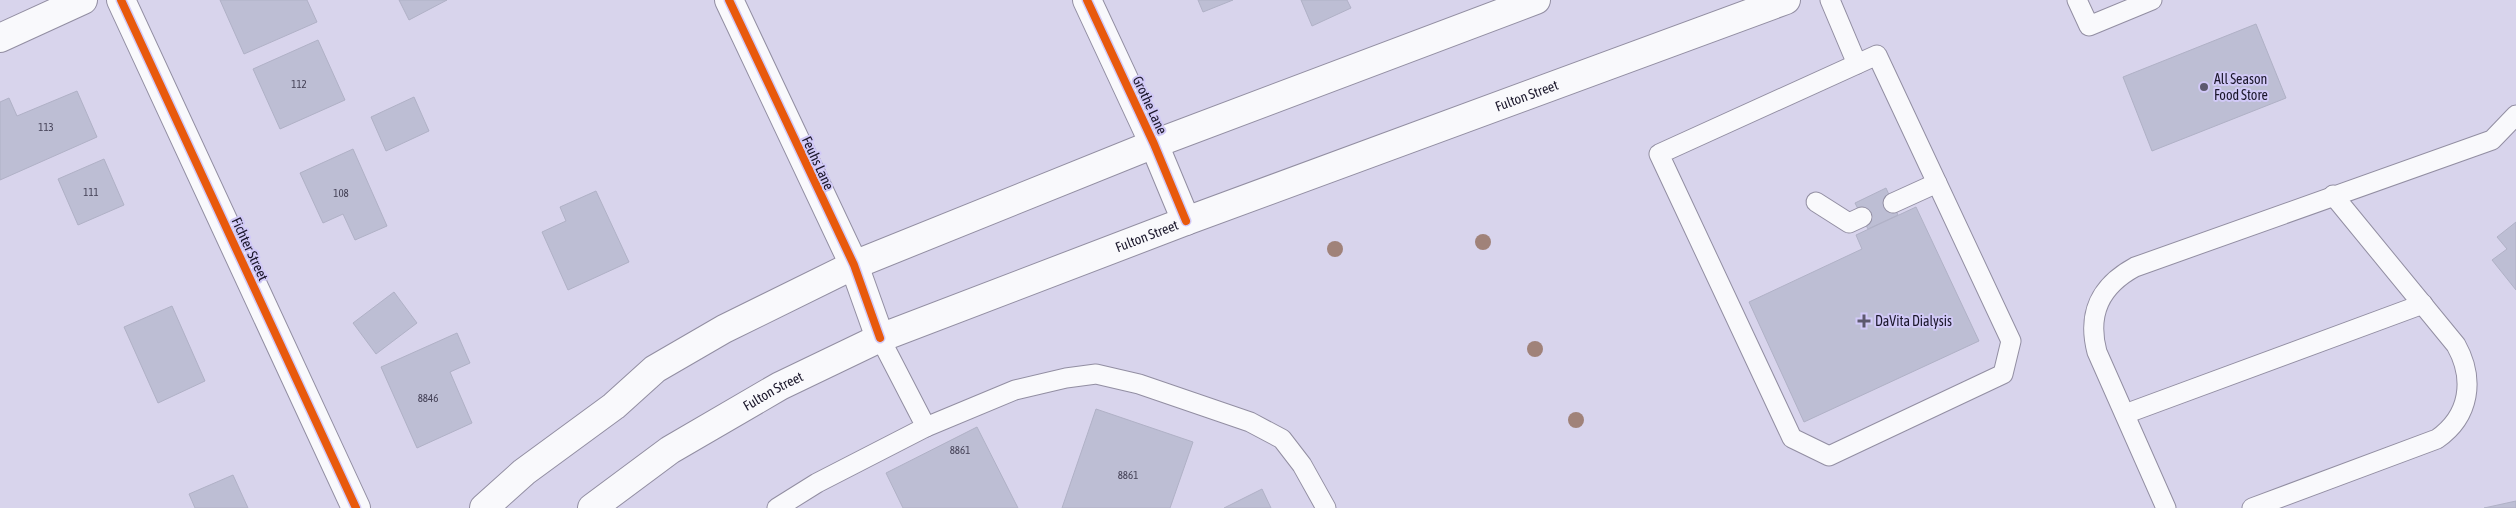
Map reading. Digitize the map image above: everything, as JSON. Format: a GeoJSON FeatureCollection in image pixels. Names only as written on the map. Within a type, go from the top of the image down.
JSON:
{"type":"FeatureCollection","features":[{"type":"Feature","properties":{"kind":"main road"},"geometry":{"type":"LineString","coordinates":[[0,38],[83,0]]}},
{"type":"Feature","properties":{"kind":"main road","name":"Fichter Street"},"geometry":{"type":"LineString","coordinates":[[121,0],[356,508]]}},
{"type":"Feature","properties":{"kind":"main road","name":"Feuhs Lane"},"geometry":{"type":"LineString","coordinates":[[729,0],[854,265],[880,338]]}},
{"type":"Feature","properties":{"kind":"main road","name":"Grothe Lane"},"geometry":{"type":"LineString","coordinates":[[1087,0],[1154,144],[1186,221]]}},
{"type":"Feature","properties":{"kind":"main road"},"geometry":{"type":"LineString","coordinates":[[484,508],[524,472],[614,406],[655,369],[724,329],[854,265],[1154,144],[1536,0]]}},
{"type":"Feature","properties":{"kind":"main road","name":"Fulton Street"},"geometry":{"type":"LineString","coordinates":[[592,508],[670,450],[780,386],[880,338],[1186,221],[1786,0]]}},
{"type":"Feature","properties":{"kind":"lane"},"geometry":{"type":"LineString","coordinates":[[1830,0],[1857,64]]}},
{"type":"Feature","properties":{"kind":"lane"},"geometry":{"type":"LineString","coordinates":[[2077,0],[2089,26],[2152,0]]}},
{"type":"Feature","properties":{"kind":"lane"},"geometry":{"type":"LineString","coordinates":[[1877,55],[2010,341],[2003,374],[1829,456],[1792,438],[1659,154],[1857,64],[1877,55]]}},
{"type":"Feature","properties":{"kind":"lane"},"geometry":{"type":"LineString","coordinates":[[2166,508],[2097,352],[2094,339],[2096,312],[2108,288],[2122,274],[2135,267],[2492,140],[2516,115]]}},
{"type":"Feature","properties":{"kind":"lane"},"geometry":{"type":"LineString","coordinates":[[1893,203],[1937,183]]}},
{"type":"Feature","properties":{"kind":"lane"},"geometry":{"type":"LineString","coordinates":[[2252,508],[2437,439],[2457,421],[2466,403],[2468,376],[2462,356],[2456,345],[2334,195]]}},
{"type":"Feature","properties":{"kind":"lane"},"geometry":{"type":"LineString","coordinates":[[1816,202],[1849,223],[1862,218]]}},
{"type":"Feature","properties":{"kind":"lane"},"geometry":{"type":"LineString","coordinates":[[2124,414],[2423,304]]}},
{"type":"Feature","properties":{"kind":"lane"},"geometry":{"type":"LineString","coordinates":[[880,338],[926,427]]}},
{"type":"Feature","properties":{"kind":"lane"},"geometry":{"type":"LineString","coordinates":[[777,508],[817,483],[926,427],[1015,390],[1066,378],[1096,374],[1139,384],[1250,422],[1282,439],[1302,465],[1326,508]]}},
{"type":"Feature","properties":{"kind":"building"},"geometry":{"type":"Polygon","coordinates":[[[220,0],[307,0],[317,22],[244,54],[220,0]]]}},
{"type":"Feature","properties":{"kind":"building"},"geometry":{"type":"Polygon","coordinates":[[[399,0],[447,0],[409,20],[399,0]]]}},
{"type":"Feature","properties":{"kind":"building"},"geometry":{"type":"Polygon","coordinates":[[[1198,0],[1233,0],[1203,12],[1198,0]]]}},
{"type":"Feature","properties":{"kind":"building"},"geometry":{"type":"Polygon","coordinates":[[[1301,0],[1347,0],[1351,8],[1312,26],[1301,0]]]}},
{"type":"Feature","properties":{"kind":"building","name":"All Season Food Store"},"geometry":{"type":"Polygon","coordinates":[[[2256,24],[2286,98],[2152,151],[2123,77],[2256,24]]]}},
{"type":"Feature","properties":{"kind":"building"},"geometry":{"type":"Polygon","coordinates":[[[318,40],[345,100],[280,129],[253,69],[318,40]]]}},
{"type":"Feature","properties":{"kind":"building"},"geometry":{"type":"Polygon","coordinates":[[[77,91],[97,137],[0,180],[0,102],[9,98],[17,116],[77,91]]]}},
{"type":"Feature","properties":{"kind":"building"},"geometry":{"type":"Polygon","coordinates":[[[414,97],[429,131],[386,151],[371,117],[414,97]]]}},
{"type":"Feature","properties":{"kind":"building"},"geometry":{"type":"Polygon","coordinates":[[[353,149],[387,226],[355,240],[343,214],[323,223],[300,173],[353,149]]]}},
{"type":"Feature","properties":{"kind":"building"},"geometry":{"type":"Polygon","coordinates":[[[104,159],[124,205],[78,225],[58,179],[104,159]]]}},
{"type":"Feature","properties":{"kind":"building"},"geometry":{"type":"Polygon","coordinates":[[[1886,188],[1898,215],[1868,229],[1855,203],[1886,188]]]}},
{"type":"Feature","properties":{"kind":"building"},"geometry":{"type":"Polygon","coordinates":[[[596,191],[629,262],[568,290],[542,232],[566,221],[560,207],[596,191]]]}},
{"type":"Feature","properties":{"kind":"building","name":"DaVita Dialysis"},"geometry":{"type":"Polygon","coordinates":[[[1916,207],[1979,341],[1804,422],[1749,302],[1862,249],[1856,235],[1916,207]]]}},
{"type":"Feature","properties":{"kind":"building"},"geometry":{"type":"Polygon","coordinates":[[[2516,222],[2516,290],[2492,260],[2507,249],[2497,237],[2516,222]]]}},
{"type":"Feature","properties":{"kind":"building"},"geometry":{"type":"Polygon","coordinates":[[[394,292],[417,323],[376,354],[353,323],[394,292]]]}},
{"type":"Feature","properties":{"kind":"building"},"geometry":{"type":"Polygon","coordinates":[[[172,306],[205,381],[158,403],[124,327],[172,306]]]}},
{"type":"Feature","properties":{"kind":"building"},"geometry":{"type":"Polygon","coordinates":[[[457,333],[470,363],[450,372],[472,423],[417,448],[381,367],[457,333]]]}},
{"type":"Feature","properties":{"kind":"building"},"geometry":{"type":"Polygon","coordinates":[[[1096,409],[1193,442],[1170,508],[1062,508],[1096,409]]]}},
{"type":"Feature","properties":{"kind":"building"},"geometry":{"type":"Polygon","coordinates":[[[977,427],[1018,508],[903,508],[886,473],[977,427]]]}},
{"type":"Feature","properties":{"kind":"building"},"geometry":{"type":"Polygon","coordinates":[[[233,475],[248,508],[195,508],[189,494],[233,475]]]}},
{"type":"Feature","properties":{"kind":"building"},"geometry":{"type":"Polygon","coordinates":[[[1262,489],[1271,508],[1224,508],[1262,489]]]}},
{"type":"Feature","properties":{"kind":"building"},"geometry":{"type":"Polygon","coordinates":[[[2516,501],[2516,508],[2484,508],[2516,501]]]}},
{"type":"Feature","properties":{"kind":"cycle path"},"geometry":{"type":"LineString","coordinates":[[121,0],[356,508]]}},
{"type":"Feature","properties":{"kind":"cycle path"},"geometry":{"type":"LineString","coordinates":[[729,0],[854,265],[880,338]]}},
{"type":"Feature","properties":{"kind":"cycle path"},"geometry":{"type":"LineString","coordinates":[[1087,0],[1154,144],[1186,221]]}},
{"type":"Feature","properties":{"kind":"place","name":"All Season Food Store"},"geometry":{"type":"Point","coordinates":[2204,87]}},
{"type":"Feature","properties":{"kind":"place","name":"DaVita Dialysis"},"geometry":{"type":"Point","coordinates":[1864,321]}}]}
